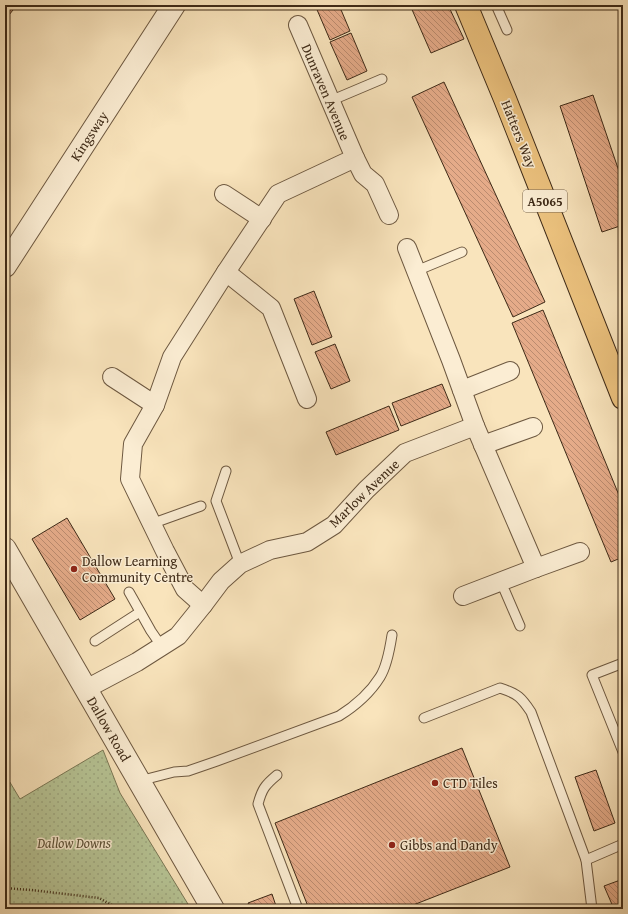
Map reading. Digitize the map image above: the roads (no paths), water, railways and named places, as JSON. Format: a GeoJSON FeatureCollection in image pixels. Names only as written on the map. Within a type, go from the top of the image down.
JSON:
{"type":"FeatureCollection","features":[{"type":"Feature","properties":{"kind":"main road","name":"Hatters Way"},"geometry":{"type":"LineString","coordinates":[[466,5],[505,99],[623,398]]}},
{"type":"Feature","properties":{"kind":"street","name":"Kingsway"},"geometry":{"type":"LineString","coordinates":[[5,266],[174,5]]}},
{"type":"Feature","properties":{"kind":"street","name":"Dunraven Avenue"},"geometry":{"type":"LineString","coordinates":[[298,25],[354,158],[363,174],[375,184],[389,215]]}},
{"type":"Feature","properties":{"kind":"street","name":"Dunraven Avenue"},"geometry":{"type":"LineString","coordinates":[[203,606],[185,588],[151,524],[130,479],[133,444],[155,405],[172,357],[278,194],[354,158]]}},
{"type":"Feature","properties":{"kind":"street"},"geometry":{"type":"LineString","coordinates":[[224,194],[262,219]]}},
{"type":"Feature","properties":{"kind":"street"},"geometry":{"type":"LineString","coordinates":[[407,248],[475,426],[505,499],[536,568]]}},
{"type":"Feature","properties":{"kind":"street"},"geometry":{"type":"LineString","coordinates":[[226,272],[271,308],[307,399]]}},
{"type":"Feature","properties":{"kind":"street"},"geometry":{"type":"LineString","coordinates":[[462,390],[510,371]]}},
{"type":"Feature","properties":{"kind":"street"},"geometry":{"type":"LineString","coordinates":[[112,377],[155,405]]}},
{"type":"Feature","properties":{"kind":"street","name":"Marlow Avenue"},"geometry":{"type":"LineString","coordinates":[[86,689],[137,662],[178,636],[203,606],[221,581],[240,564],[270,550],[307,542],[334,524],[366,490],[405,453],[475,426]]}},
{"type":"Feature","properties":{"kind":"street"},"geometry":{"type":"LineString","coordinates":[[483,445],[533,427]]}},
{"type":"Feature","properties":{"kind":"street","name":"Dallow Road"},"geometry":{"type":"LineString","coordinates":[[5,549],[213,909]]}},
{"type":"Feature","properties":{"kind":"street"},"geometry":{"type":"LineString","coordinates":[[463,596],[580,552]]}},
{"type":"Feature","properties":{"kind":"lane"},"geometry":{"type":"LineString","coordinates":[[496,5],[507,30]]}},
{"type":"Feature","properties":{"kind":"lane"},"geometry":{"type":"LineString","coordinates":[[330,101],[382,79]]}},
{"type":"Feature","properties":{"kind":"lane"},"geometry":{"type":"LineString","coordinates":[[416,270],[462,252]]}},
{"type":"Feature","properties":{"kind":"lane"},"geometry":{"type":"LineString","coordinates":[[226,471],[216,501],[240,564]]}},
{"type":"Feature","properties":{"kind":"lane"},"geometry":{"type":"LineString","coordinates":[[151,524],[200,506]]}},
{"type":"Feature","properties":{"kind":"lane"},"geometry":{"type":"LineString","coordinates":[[501,582],[520,626]]}},
{"type":"Feature","properties":{"kind":"lane"},"geometry":{"type":"LineString","coordinates":[[129,592],[151,631],[162,647]]}},
{"type":"Feature","properties":{"kind":"lane"},"geometry":{"type":"LineString","coordinates":[[95,641],[140,612]]}},
{"type":"Feature","properties":{"kind":"lane"},"geometry":{"type":"LineString","coordinates":[[139,781],[174,772],[188,771],[339,716],[351,709],[366,695],[381,677],[388,657],[392,635]]}},
{"type":"Feature","properties":{"kind":"lane"},"geometry":{"type":"LineString","coordinates":[[623,663],[592,675],[623,752]]}},
{"type":"Feature","properties":{"kind":"lane"},"geometry":{"type":"LineString","coordinates":[[424,718],[500,688],[513,692],[524,700],[531,712],[586,860],[592,909]]}},
{"type":"Feature","properties":{"kind":"lane"},"geometry":{"type":"LineString","coordinates":[[614,729],[623,726]]}},
{"type":"Feature","properties":{"kind":"lane"},"geometry":{"type":"LineString","coordinates":[[277,775],[268,782],[262,792],[258,804],[298,909]]}},
{"type":"Feature","properties":{"kind":"lane"},"geometry":{"type":"LineString","coordinates":[[586,860],[623,844]]}},
{"type":"Feature","properties":{"kind":"place","name":"Dallow Learning Community Centre"},"geometry":{"type":"Point","coordinates":[74,569]}},
{"type":"Feature","properties":{"kind":"place","name":"CTD Tiles"},"geometry":{"type":"Point","coordinates":[435,783]}},
{"type":"Feature","properties":{"kind":"place","name":"Gibbs and Dandy"},"geometry":{"type":"Point","coordinates":[392,845]}},
{"type":"Feature","properties":{"kind":"park label","name":"Dallow Downs"},"geometry":{"type":"Point","coordinates":[74,843]}}]}
